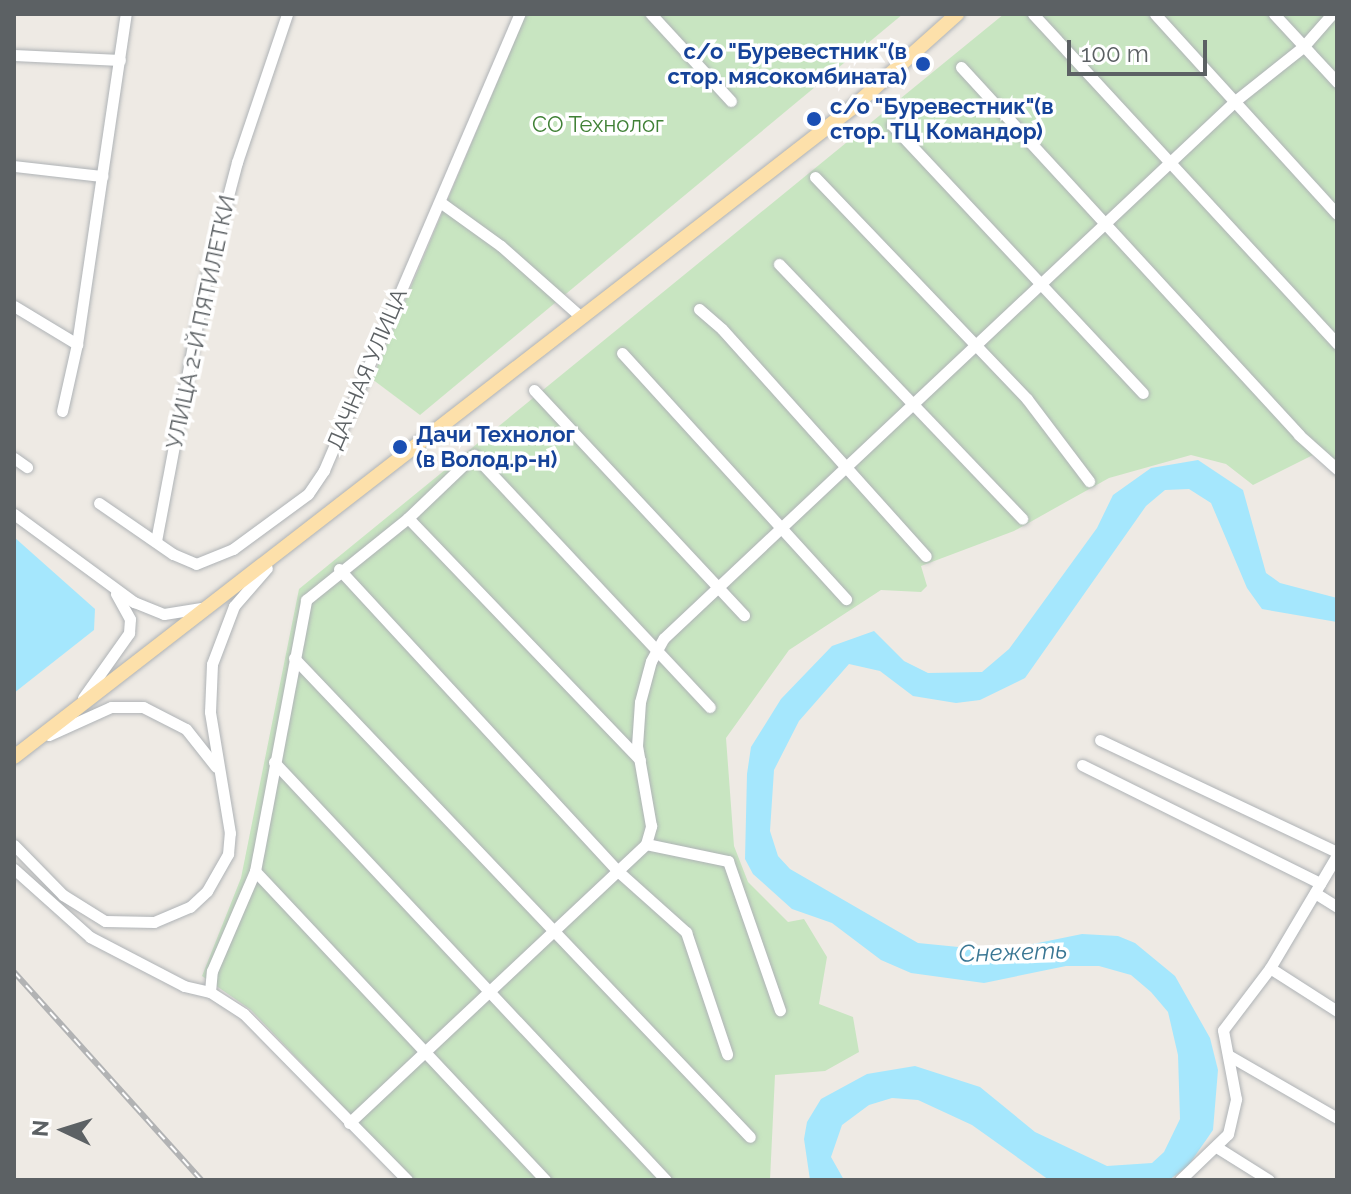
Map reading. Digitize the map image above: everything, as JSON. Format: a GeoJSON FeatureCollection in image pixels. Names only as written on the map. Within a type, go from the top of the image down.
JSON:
{"type":"FeatureCollection","features":[{"type":"Feature","properties":{"kind":"main road"},"geometry":{"type":"LineString","coordinates":[[14,757],[215,605],[852,108],[957,14]]}},
{"type":"Feature","properties":{"kind":"street"},"geometry":{"type":"LineString","coordinates":[[62,411],[77,344],[126,14]]}},
{"type":"Feature","properties":{"kind":"street","name":"УЛИЦА 2-Й ПЯТИЛЕТКИ"},"geometry":{"type":"LineString","coordinates":[[156,541],[204,287],[237,162],[287,14]]}},
{"type":"Feature","properties":{"kind":"street","name":"ДАЧНАЯ УЛИЦА"},"geometry":{"type":"LineString","coordinates":[[99,503],[196,564],[233,549],[308,494],[324,470],[519,14]]}},
{"type":"Feature","properties":{"kind":"street"},"geometry":{"type":"LineString","coordinates":[[651,14],[731,101]]}},
{"type":"Feature","properties":{"kind":"street"},"geometry":{"type":"LineString","coordinates":[[1033,14],[1337,344]]}},
{"type":"Feature","properties":{"kind":"street"},"geometry":{"type":"LineString","coordinates":[[1155,14],[1337,214]]}},
{"type":"Feature","properties":{"kind":"street"},"geometry":{"type":"LineString","coordinates":[[1274,14],[1337,82]]}},
{"type":"Feature","properties":{"kind":"street"},"geometry":{"type":"LineString","coordinates":[[349,1123],[620,873],[646,844],[651,826],[640,760],[640,702],[656,652],[716,588],[845,465],[1235,101],[1303,47],[1332,14]]}},
{"type":"Feature","properties":{"kind":"street"},"geometry":{"type":"LineString","coordinates":[[14,55],[120,60]]}},
{"type":"Feature","properties":{"kind":"street"},"geometry":{"type":"LineString","coordinates":[[961,67],[1299,435],[1337,469]]}},
{"type":"Feature","properties":{"kind":"street"},"geometry":{"type":"LineString","coordinates":[[892,125],[1143,393]]}},
{"type":"Feature","properties":{"kind":"street"},"geometry":{"type":"LineString","coordinates":[[14,166],[102,176]]}},
{"type":"Feature","properties":{"kind":"street"},"geometry":{"type":"LineString","coordinates":[[815,177],[1027,399],[1089,481]]}},
{"type":"Feature","properties":{"kind":"street"},"geometry":{"type":"LineString","coordinates":[[440,202],[501,246],[582,318]]}},
{"type":"Feature","properties":{"kind":"street"},"geometry":{"type":"LineString","coordinates":[[779,264],[1022,518]]}},
{"type":"Feature","properties":{"kind":"street"},"geometry":{"type":"LineString","coordinates":[[14,306],[77,344]]}},
{"type":"Feature","properties":{"kind":"street"},"geometry":{"type":"LineString","coordinates":[[699,309],[722,329],[926,556]]}},
{"type":"Feature","properties":{"kind":"street"},"geometry":{"type":"LineString","coordinates":[[622,353],[846,599]]}},
{"type":"Feature","properties":{"kind":"street"},"geometry":{"type":"LineString","coordinates":[[534,390],[744,615]]}},
{"type":"Feature","properties":{"kind":"street"},"geometry":{"type":"LineString","coordinates":[[210,992],[212,971],[255,871],[306,600],[339,569],[408,518],[474,455],[710,707]]}},
{"type":"Feature","properties":{"kind":"street"},"geometry":{"type":"LineString","coordinates":[[14,458],[27,467]]}},
{"type":"Feature","properties":{"kind":"street"},"geometry":{"type":"LineString","coordinates":[[14,514],[111,587],[164,614],[215,605]]}},
{"type":"Feature","properties":{"kind":"street"},"geometry":{"type":"LineString","coordinates":[[408,518],[640,760]]}},
{"type":"Feature","properties":{"kind":"street"},"geometry":{"type":"LineString","coordinates":[[14,845],[53,887],[92,915],[136,925],[173,916],[207,891],[228,854],[229,810],[210,712],[212,664],[234,606],[282,553]]}},
{"type":"Feature","properties":{"kind":"street"},"geometry":{"type":"LineString","coordinates":[[339,569],[620,873],[686,932],[727,1054]]}},
{"type":"Feature","properties":{"kind":"street"},"geometry":{"type":"LineString","coordinates":[[71,714],[129,633],[126,608],[111,587]]}},
{"type":"Feature","properties":{"kind":"street"},"geometry":{"type":"LineString","coordinates":[[294,658],[750,1137]]}},
{"type":"Feature","properties":{"kind":"street"},"geometry":{"type":"LineString","coordinates":[[31,744],[111,707],[143,707],[186,729],[219,771]]}},
{"type":"Feature","properties":{"kind":"street"},"geometry":{"type":"LineString","coordinates":[[1100,740],[1337,853],[1270,968],[1223,1030],[1236,1099],[1228,1134],[1218,1148],[1180,1180]]}},
{"type":"Feature","properties":{"kind":"street"},"geometry":{"type":"LineString","coordinates":[[274,762],[666,1180]]}},
{"type":"Feature","properties":{"kind":"street"},"geometry":{"type":"LineString","coordinates":[[1082,765],[1318,888],[1337,907]]}},
{"type":"Feature","properties":{"kind":"street"},"geometry":{"type":"LineString","coordinates":[[646,844],[728,861],[780,1010]]}},
{"type":"Feature","properties":{"kind":"street"},"geometry":{"type":"LineString","coordinates":[[14,869],[90,937],[184,986],[210,992],[244,1014],[407,1180]]}},
{"type":"Feature","properties":{"kind":"street"},"geometry":{"type":"LineString","coordinates":[[255,871],[545,1180]]}},
{"type":"Feature","properties":{"kind":"street"},"geometry":{"type":"LineString","coordinates":[[1270,968],[1337,1011]]}},
{"type":"Feature","properties":{"kind":"street"},"geometry":{"type":"LineString","coordinates":[[1228,1055],[1337,1118]]}},
{"type":"Feature","properties":{"kind":"street"},"geometry":{"type":"LineString","coordinates":[[1218,1148],[1269,1180]]}},
{"type":"Feature","properties":{"kind":"green space","name":"СО Технолог"},"geometry":{"type":"Polygon","coordinates":[[[526,14],[903,14],[420,415],[372,379],[526,14]]]}},
{"type":"Feature","properties":{"kind":"green space"},"geometry":{"type":"Polygon","coordinates":[[[1004,14],[1337,14],[1337,463],[1321,451],[1253,485],[1226,464],[1191,455],[1109,478],[1014,531],[921,566],[927,586],[921,592],[881,590],[789,650],[726,738],[734,846],[748,882],[788,922],[804,919],[827,957],[819,1004],[853,1017],[859,1052],[825,1071],[775,1075],[770,1180],[413,1180],[251,1010],[202,976],[241,878],[299,589],[1004,14]]]}},
{"type":"Feature","properties":{"kind":"water","name":"Снежеть"},"geometry":{"type":"Polygon","coordinates":[[[1198,460],[1243,490],[1266,573],[1280,583],[1337,598],[1337,622],[1262,609],[1247,588],[1211,503],[1189,489],[1165,490],[1146,506],[1025,678],[980,700],[956,703],[913,696],[880,671],[849,664],[799,721],[774,770],[770,831],[778,856],[790,869],[918,943],[999,951],[1082,934],[1118,936],[1135,943],[1175,976],[1210,1038],[1218,1070],[1213,1130],[1188,1166],[1169,1180],[1049,1180],[972,1125],[918,1100],[892,1098],[869,1105],[842,1125],[831,1157],[844,1180],[810,1180],[804,1139],[807,1122],[821,1099],[867,1074],[915,1066],[980,1087],[1035,1132],[1107,1166],[1152,1163],[1164,1152],[1180,1119],[1178,1055],[1168,1012],[1151,992],[1131,975],[1099,966],[1066,966],[984,983],[911,973],[881,960],[832,923],[792,909],[753,874],[745,859],[747,774],[751,747],[781,699],[832,646],[874,631],[904,661],[928,673],[982,672],[1009,649],[1097,528],[1113,495],[1151,468],[1198,460]]]}},
{"type":"Feature","properties":{"kind":"water"},"geometry":{"type":"Polygon","coordinates":[[[14,537],[95,609],[94,630],[14,693],[14,537]]]}},
{"type":"Feature","properties":{"kind":"railway"},"geometry":{"type":"LineString","coordinates":[[14,972],[201,1180]]}},
{"type":"Feature","properties":{"kind":"place","name":"с/о \"Буревестник\"(в стор. мясокомбината)"},"geometry":{"type":"Point","coordinates":[923,64]}},
{"type":"Feature","properties":{"kind":"place","name":"с/о \"Буревестник\"(в стор. ТЦ Командор)"},"geometry":{"type":"Point","coordinates":[814,119]}},
{"type":"Feature","properties":{"kind":"place","name":"Дачи Технолог (в Волод.р-н)"},"geometry":{"type":"Point","coordinates":[400,447]}}]}
